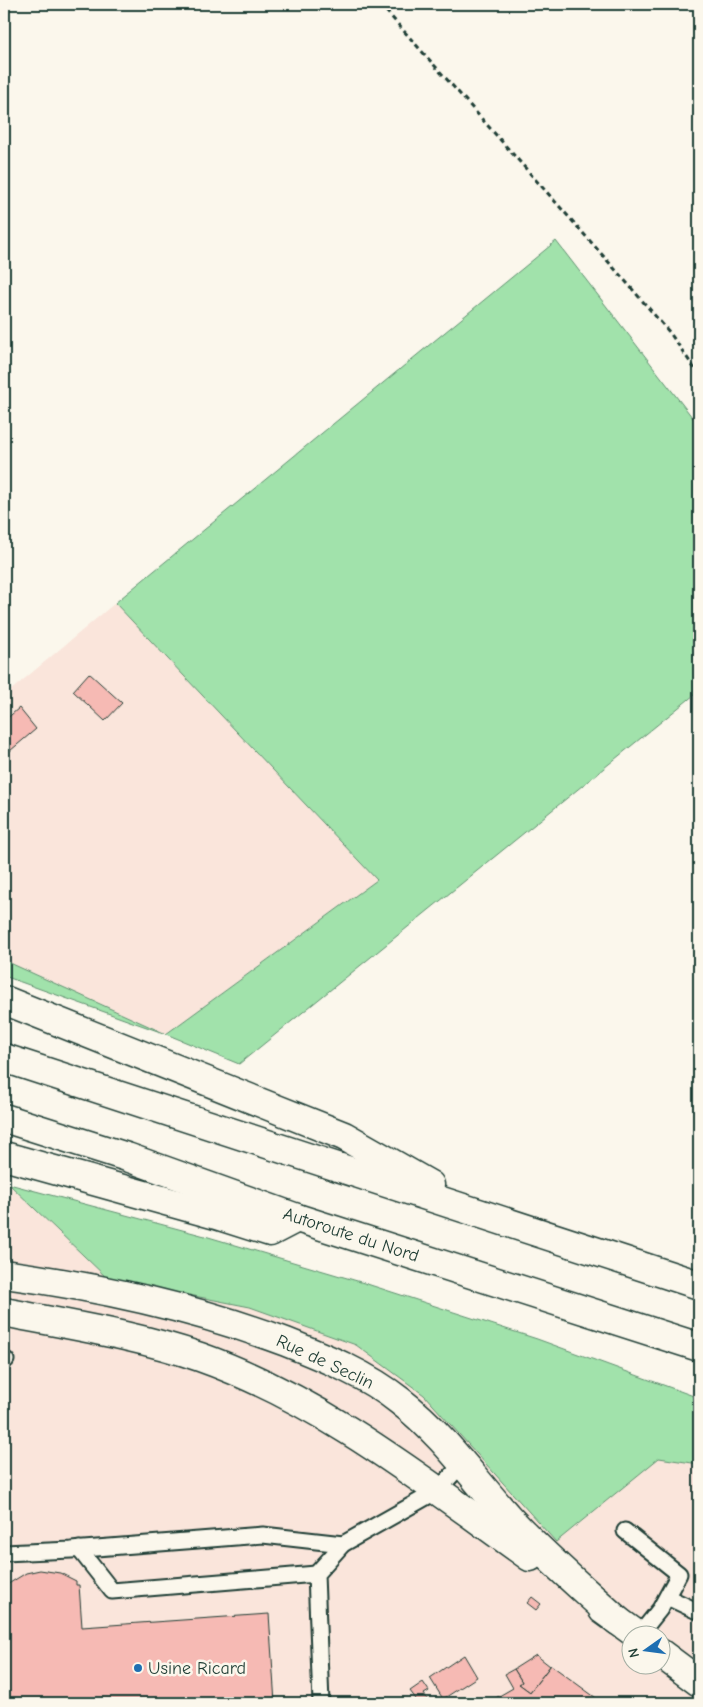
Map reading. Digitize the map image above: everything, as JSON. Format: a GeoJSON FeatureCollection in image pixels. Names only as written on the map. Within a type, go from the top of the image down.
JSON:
{"type":"FeatureCollection","features":[{"type":"Feature","properties":{"kind":"main road"},"geometry":{"type":"LineString","coordinates":[[4,1000],[344,1136],[476,1212]]}},
{"type":"Feature","properties":{"kind":"main road"},"geometry":{"type":"LineString","coordinates":[[4,1058],[699,1285]]}},
{"type":"Feature","properties":{"kind":"main road","name":"Autoroute du Nord"},"geometry":{"type":"LineString","coordinates":[[4,1118],[127,1157],[297,1218],[699,1346]]}},
{"type":"Feature","properties":{"kind":"main road"},"geometry":{"type":"LineString","coordinates":[[4,1156],[216,1215],[270,1232],[297,1218]]}},
{"type":"Feature","properties":{"kind":"main road","name":"Rue de Seclin"},"geometry":{"type":"LineString","coordinates":[[4,1274],[56,1281],[184,1310],[262,1334],[333,1361],[376,1384],[401,1401],[441,1438],[523,1533],[624,1624]]}},
{"type":"Feature","properties":{"kind":"main road"},"geometry":{"type":"LineString","coordinates":[[4,1312],[109,1332],[167,1347],[236,1372],[302,1404],[385,1455],[623,1624]]}},
{"type":"Feature","properties":{"kind":"main road"},"geometry":{"type":"LineString","coordinates":[[670,1660],[699,1682]]}},
{"type":"Feature","properties":{"kind":"lane"},"geometry":{"type":"LineString","coordinates":[[79,1549],[112,1591],[316,1574],[343,1544],[436,1491],[463,1463]]}},
{"type":"Feature","properties":{"kind":"lane"},"geometry":{"type":"LineString","coordinates":[[625,1531],[679,1574],[660,1609],[639,1624]]}},
{"type":"Feature","properties":{"kind":"lane"},"geometry":{"type":"LineString","coordinates":[[4,1552],[79,1549],[264,1535],[343,1544]]}},
{"type":"Feature","properties":{"kind":"lane"},"geometry":{"type":"LineString","coordinates":[[316,1574],[321,1703]]}},
{"type":"Feature","properties":{"kind":"lane"},"geometry":{"type":"LineString","coordinates":[[666,1598],[699,1612]]}},
{"type":"Feature","properties":{"kind":"path"},"geometry":{"type":"LineString","coordinates":[[380,4],[621,276],[670,334],[699,375]]}},
{"type":"Feature","properties":{"kind":"shaded area"},"geometry":{"type":"Polygon","coordinates":[[[115,603],[377,880],[166,1034],[10,963],[4,958],[4,696],[115,603]]]}},
{"type":"Feature","properties":{"kind":"shaded area"},"geometry":{"type":"Polygon","coordinates":[[[4,1182],[9,1184],[108,1279],[250,1307],[356,1345],[424,1395],[556,1542],[659,1457],[699,1464],[699,1703],[4,1703],[4,1182]]]}},
{"type":"Feature","properties":{"kind":"green space"},"geometry":{"type":"Polygon","coordinates":[[[556,241],[699,426],[699,691],[239,1064],[166,1034],[377,880],[115,603],[556,241]]]}},
{"type":"Feature","properties":{"kind":"green space"},"geometry":{"type":"Polygon","coordinates":[[[4,958],[10,963],[166,1034],[4,976],[4,958]]]}},
{"type":"Feature","properties":{"kind":"green space"},"geometry":{"type":"Polygon","coordinates":[[[9,1184],[205,1236],[364,1283],[537,1339],[699,1398],[699,1464],[659,1458],[556,1542],[424,1395],[356,1345],[250,1307],[108,1279],[9,1184]]]}},
{"type":"Feature","properties":{"kind":"building"},"geometry":{"type":"Polygon","coordinates":[[[89,673],[122,703],[105,721],[73,691],[89,673]]]}},
{"type":"Feature","properties":{"kind":"building"},"geometry":{"type":"Polygon","coordinates":[[[19,708],[36,729],[4,756],[4,721],[19,708]]]}},
{"type":"Feature","properties":{"kind":"building","name":"Usine Ricard"},"geometry":{"type":"Polygon","coordinates":[[[40,1570],[60,1573],[76,1581],[76,1585],[79,1585],[82,1627],[269,1614],[275,1703],[4,1703],[5,1586],[26,1573],[40,1570]]]}},
{"type":"Feature","properties":{"kind":"building"},"geometry":{"type":"Polygon","coordinates":[[[532,1597],[541,1604],[536,1610],[527,1603],[532,1597]]]}},
{"type":"Feature","properties":{"kind":"building"},"geometry":{"type":"Polygon","coordinates":[[[464,1655],[477,1677],[443,1699],[430,1678],[464,1655]]]}},
{"type":"Feature","properties":{"kind":"building"},"geometry":{"type":"Polygon","coordinates":[[[536,1655],[550,1666],[530,1692],[519,1684],[522,1682],[514,1669],[536,1655]]]}},
{"type":"Feature","properties":{"kind":"building"},"geometry":{"type":"Polygon","coordinates":[[[551,1665],[603,1703],[487,1703],[513,1688],[505,1674],[514,1669],[522,1682],[519,1684],[530,1692],[551,1665]]]}},
{"type":"Feature","properties":{"kind":"building"},"geometry":{"type":"Polygon","coordinates":[[[423,1682],[429,1691],[424,1694],[430,1703],[419,1703],[410,1691],[423,1682]]]}},
{"type":"Feature","properties":{"kind":"place","name":"Usine Ricard"},"geometry":{"type":"Point","coordinates":[138,1668]}}]}
